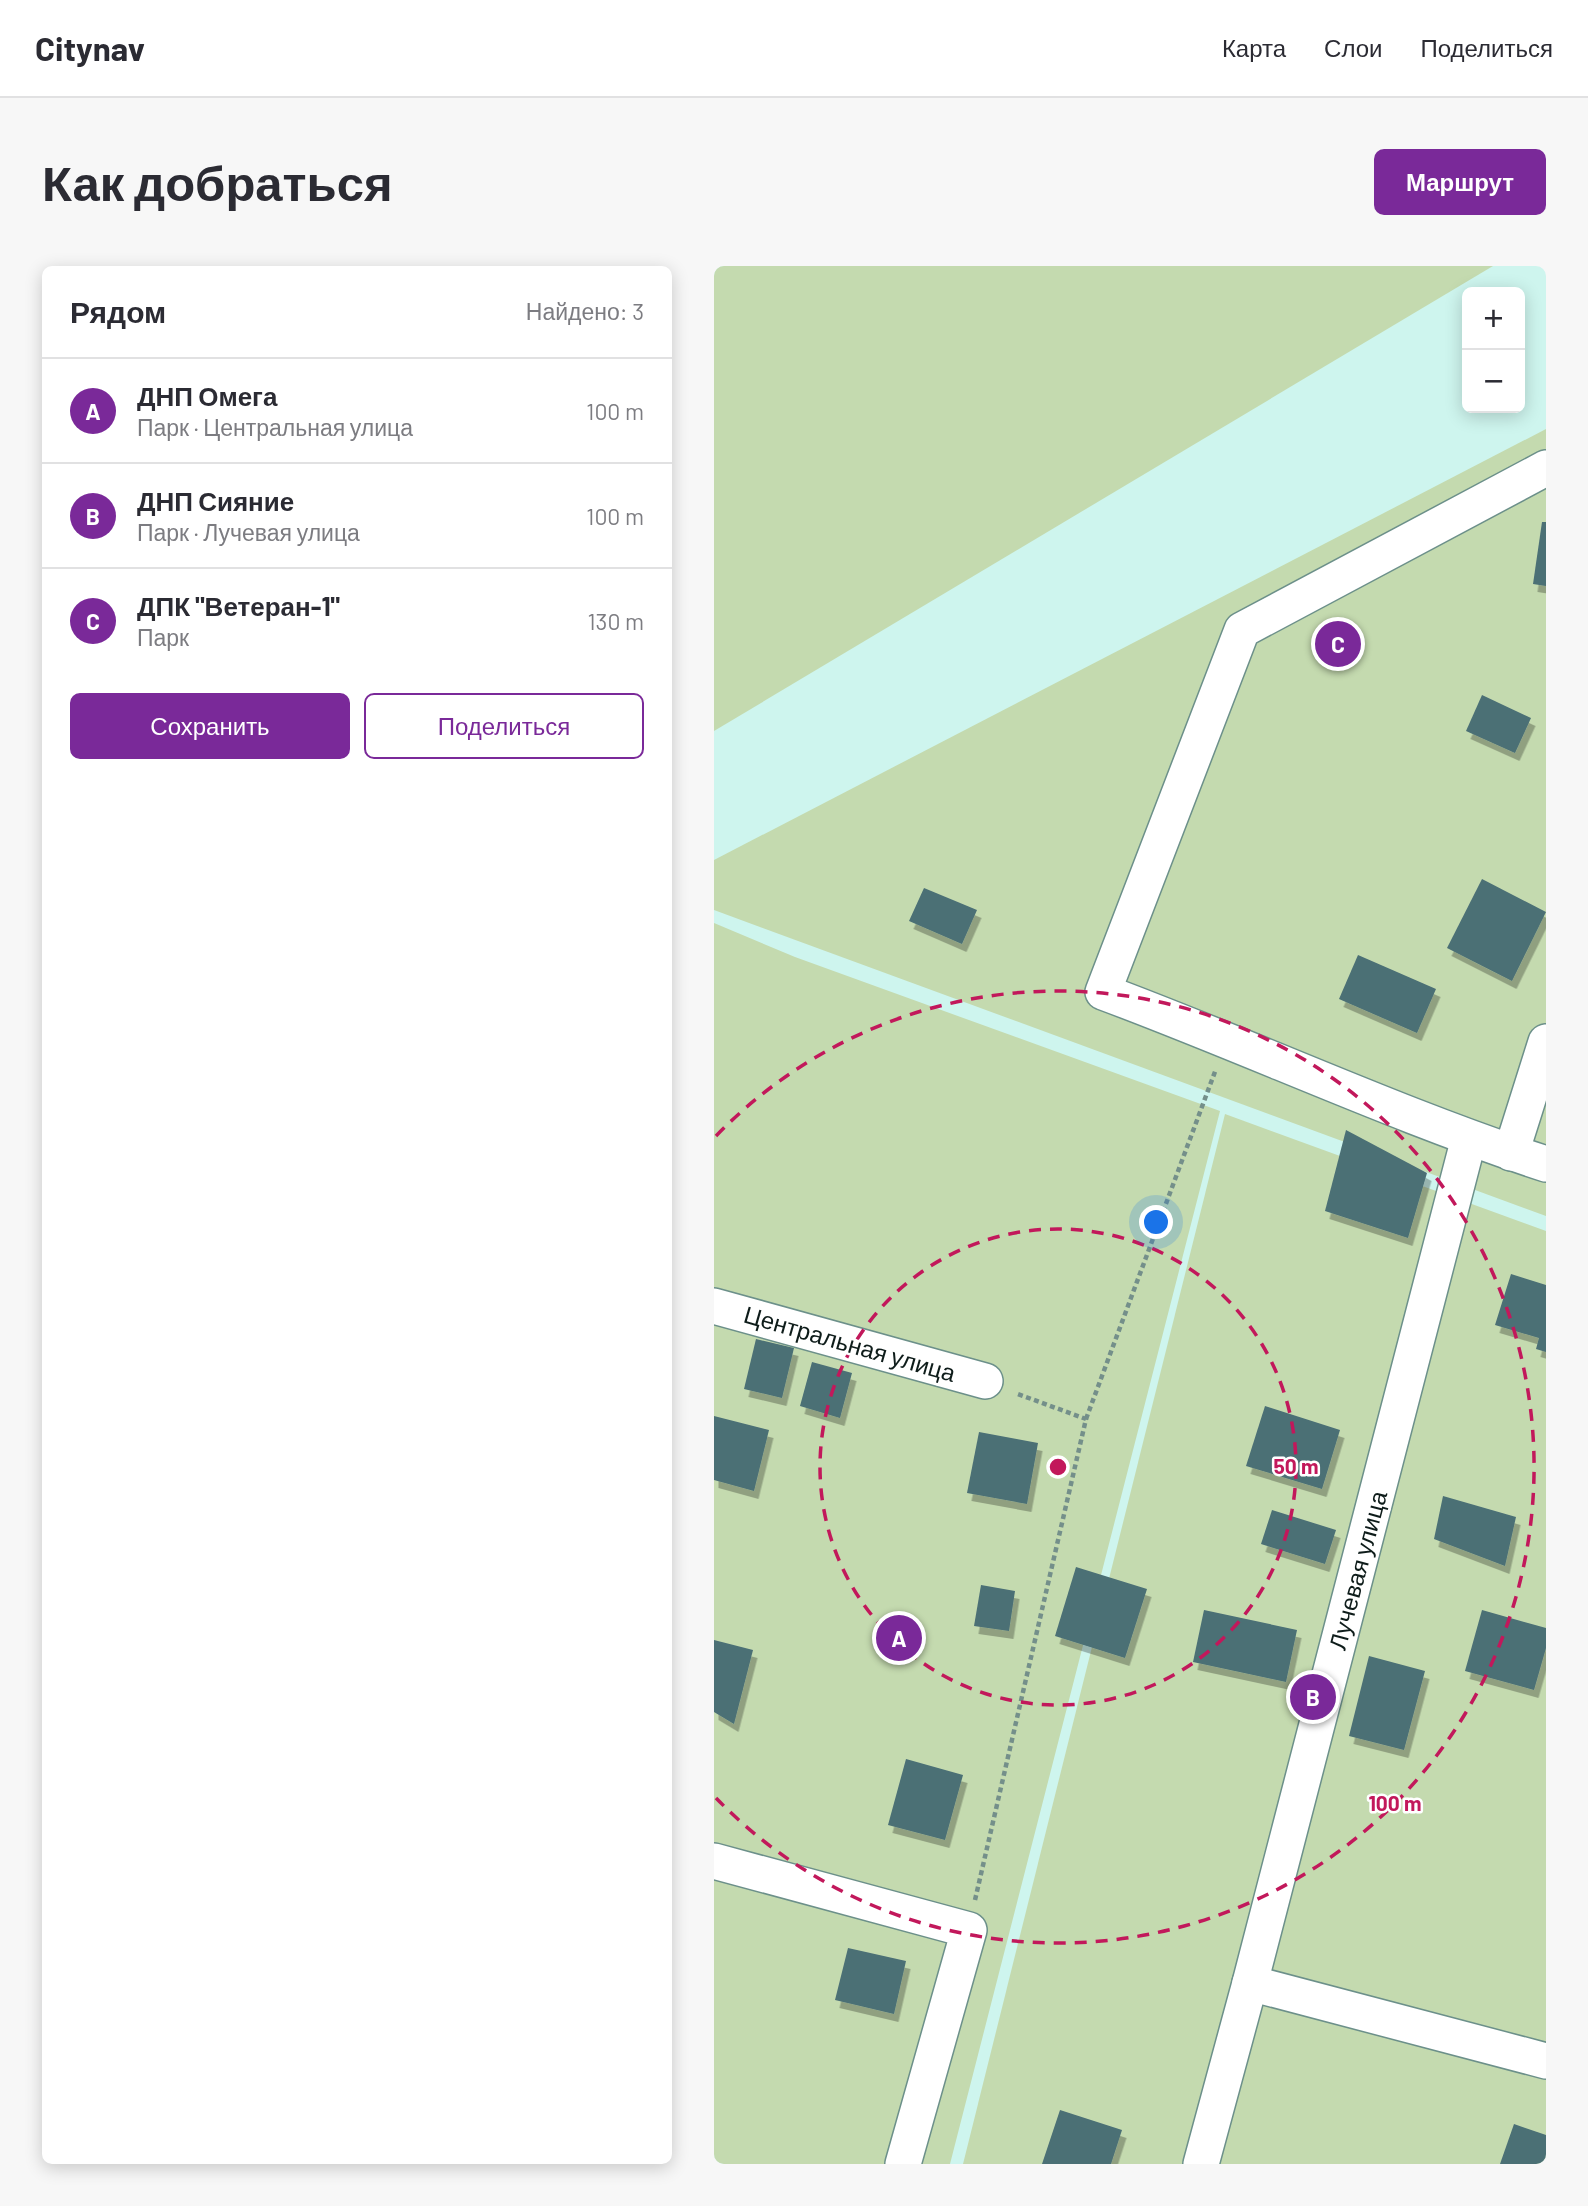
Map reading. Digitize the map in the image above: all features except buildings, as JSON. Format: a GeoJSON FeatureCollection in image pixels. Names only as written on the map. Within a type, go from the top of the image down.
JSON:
{"type":"FeatureCollection","features":[{"type":"Feature","properties":{"kind":"street"},"geometry":{"type":"LineString","coordinates":[[1546,468],[1241,630],[1103,992],[1227,1039],[1469,1138],[1546,1164]]}},
{"type":"Feature","properties":{"kind":"street"},"geometry":{"type":"LineString","coordinates":[[1511,1153],[1546,1042]]}},
{"type":"Feature","properties":{"kind":"street","name":"Лучевая улица"},"geometry":{"type":"LineString","coordinates":[[1201,2164],[1469,1138]]}},
{"type":"Feature","properties":{"kind":"street","name":"Центральная улица"},"geometry":{"type":"LineString","coordinates":[[714,1306],[985,1381]]}},
{"type":"Feature","properties":{"kind":"street"},"geometry":{"type":"LineString","coordinates":[[714,1861],[969,1930],[903,2164]]}},
{"type":"Feature","properties":{"kind":"street"},"geometry":{"type":"LineString","coordinates":[[1250,1983],[1546,2061]]}},
{"type":"Feature","properties":{"kind":"path"},"geometry":{"type":"LineString","coordinates":[[969,1930],[1086,1419],[1227,1039]]}},
{"type":"Feature","properties":{"kind":"path"},"geometry":{"type":"LineString","coordinates":[[985,1381],[1086,1419]]}},
{"type":"Feature","properties":{"kind":"green space"},"geometry":{"type":"Polygon","coordinates":[[[714,266],[1493,266],[714,731],[714,266]]]}},
{"type":"Feature","properties":{"kind":"green space"},"geometry":{"type":"Polygon","coordinates":[[[1546,429],[1546,1216],[714,910],[714,860],[1546,429]]]}},
{"type":"Feature","properties":{"kind":"green space"},"geometry":{"type":"Polygon","coordinates":[[[714,923],[795,957],[1220,1111],[950,2164],[714,2164],[714,923]]]}},
{"type":"Feature","properties":{"kind":"green space"},"geometry":{"type":"Polygon","coordinates":[[[1225,1114],[1546,1231],[1546,2164],[963,2164],[1225,1114]]]}},
{"type":"Feature","properties":{"kind":"place","name":"ДПК \"Ветеран-1\""},"geometry":{"type":"Point","coordinates":[1338,644]}},
{"type":"Feature","properties":{"kind":"place","name":"ДНП Омега"},"geometry":{"type":"Point","coordinates":[899,1638]}},
{"type":"Feature","properties":{"kind":"place","name":"ДНП Сияние"},"geometry":{"type":"Point","coordinates":[1313,1697]}}]}
